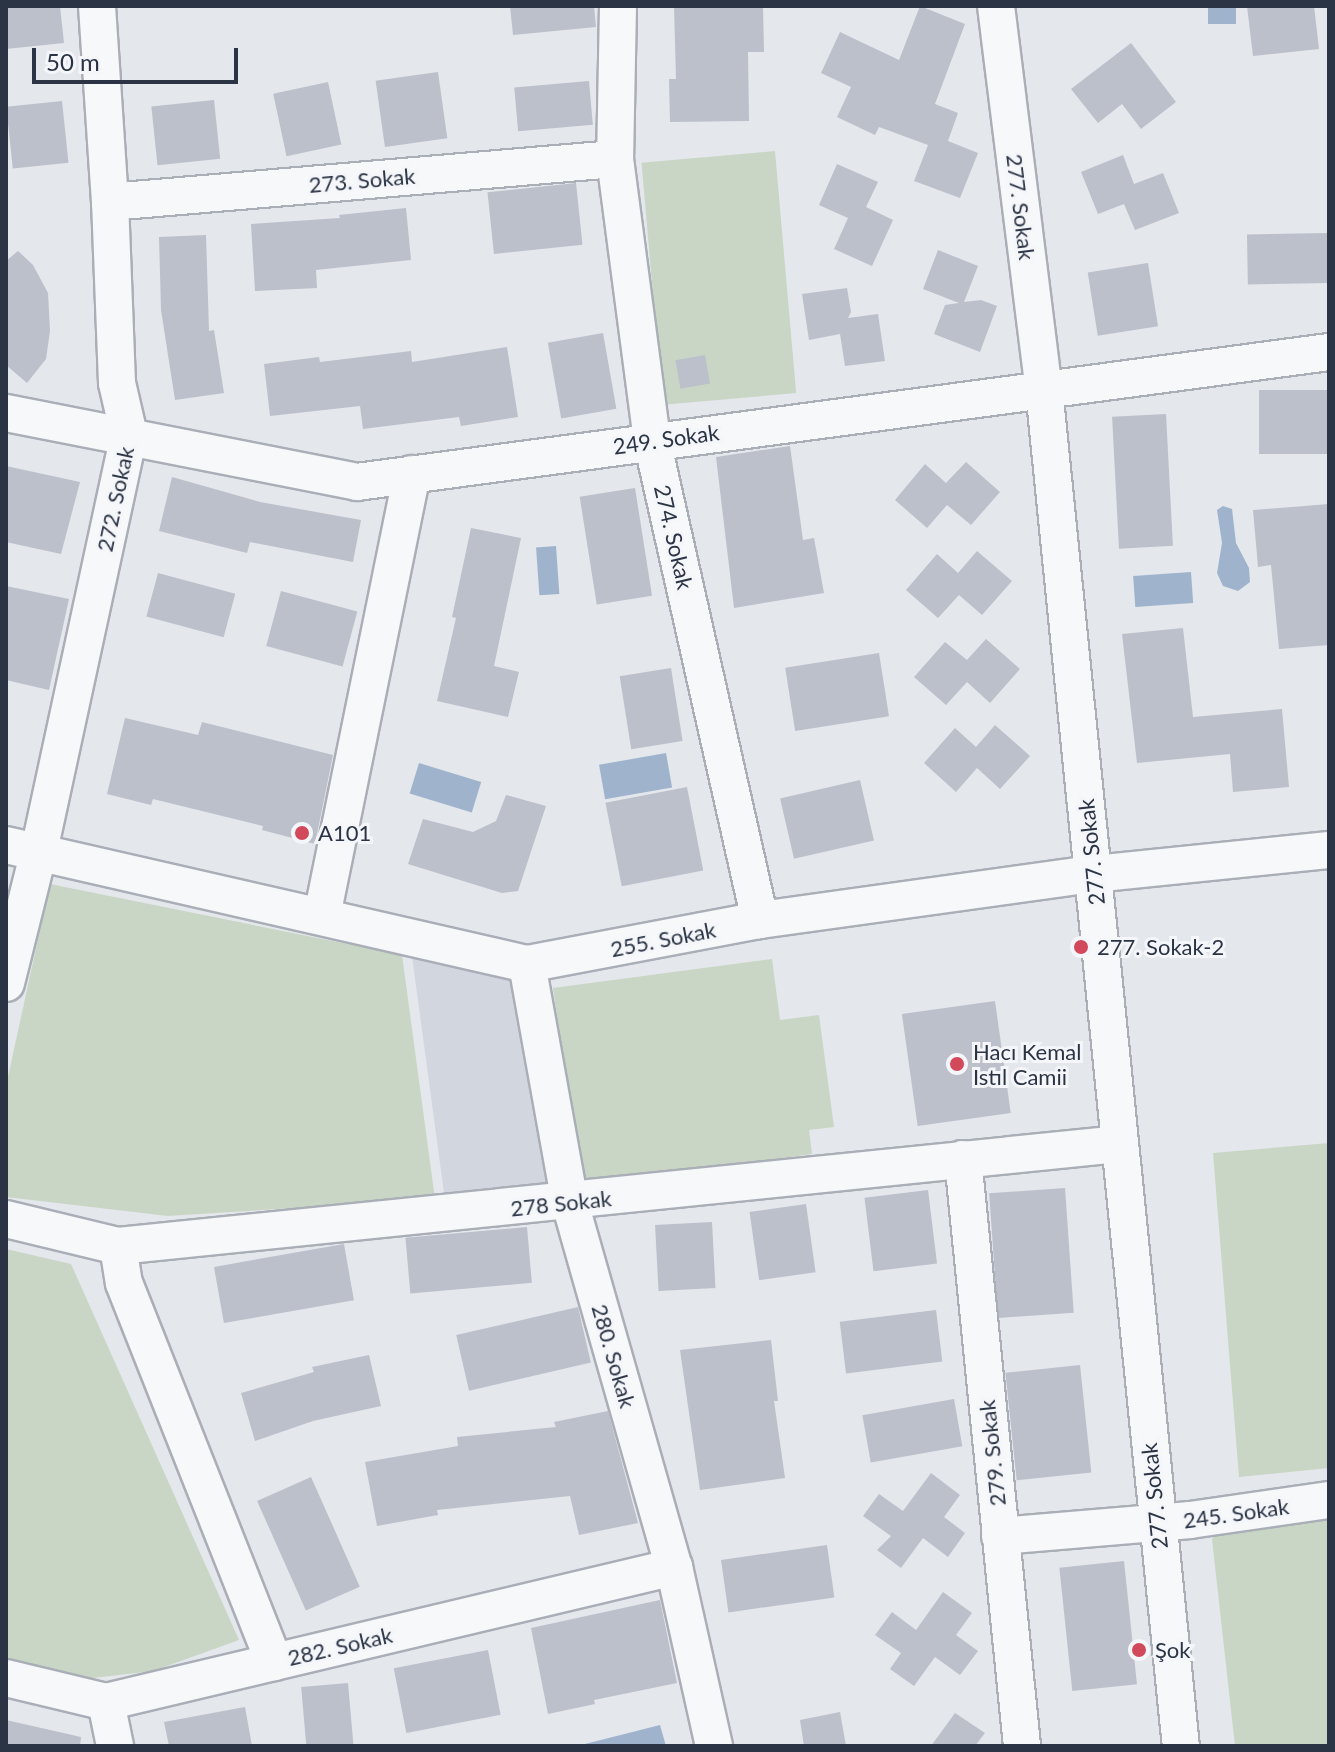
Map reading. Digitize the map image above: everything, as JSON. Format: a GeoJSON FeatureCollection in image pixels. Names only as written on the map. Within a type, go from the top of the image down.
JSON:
{"type":"FeatureCollection","features":[{"type":"Feature","properties":{"kind":"street","name":"272. Sokak"},"geometry":{"type":"LineString","coordinates":[[6,983],[22,848],[129,435],[117,383],[110,202],[97,6]]}},
{"type":"Feature","properties":{"kind":"street","name":"274. Sokak"},"geometry":{"type":"LineString","coordinates":[[618,6],[615,159],[652,441],[760,920]]}},
{"type":"Feature","properties":{"kind":"street","name":"277. Sokak"},"geometry":{"type":"LineString","coordinates":[[996,6],[1044,389],[1181,1746]]}},
{"type":"Feature","properties":{"kind":"street","name":"273. Sokak"},"geometry":{"type":"LineString","coordinates":[[110,202],[615,159]]}},
{"type":"Feature","properties":{"kind":"street","name":"249. Sokak"},"geometry":{"type":"LineString","coordinates":[[6,413],[357,482],[1329,352]]}},
{"type":"Feature","properties":{"kind":"street"},"geometry":{"type":"LineString","coordinates":[[322,916],[412,474]]}},
{"type":"Feature","properties":{"kind":"street","name":"255. Sokak"},"geometry":{"type":"LineString","coordinates":[[22,848],[527,964],[760,920],[1093,874],[1329,850]]}},
{"type":"Feature","properties":{"kind":"street","name":"280. Sokak"},"geometry":{"type":"LineString","coordinates":[[527,964],[570,1203],[674,1567],[714,1746]]}},
{"type":"Feature","properties":{"kind":"street","name":"278 Sokak"},"geometry":{"type":"LineString","coordinates":[[6,1219],[118,1246],[570,1203],[1118,1144]]}},
{"type":"Feature","properties":{"kind":"street","name":"279. Sokak"},"geometry":{"type":"LineString","coordinates":[[963,1159],[1022,1746]]}},
{"type":"Feature","properties":{"kind":"street"},"geometry":{"type":"LineString","coordinates":[[118,1246],[124,1283],[274,1662]]}},
{"type":"Feature","properties":{"kind":"street","name":"245. Sokak"},"geometry":{"type":"LineString","coordinates":[[1000,1536],[1157,1522],[1329,1500]]}},
{"type":"Feature","properties":{"kind":"street","name":"282. Sokak"},"geometry":{"type":"LineString","coordinates":[[6,1678],[106,1702],[674,1567]]}},
{"type":"Feature","properties":{"kind":"street"},"geometry":{"type":"LineString","coordinates":[[106,1702],[115,1746]]}},
{"type":"Feature","properties":{"kind":"shaded area"},"geometry":{"type":"Polygon","coordinates":[[[412,956],[515,979],[556,1191],[445,1200],[412,956]]]}},
{"type":"Feature","properties":{"kind":"green space"},"geometry":{"type":"Polygon","coordinates":[[[775,151],[796,393],[663,405],[642,163],[775,151]]]}},
{"type":"Feature","properties":{"kind":"green space"},"geometry":{"type":"Polygon","coordinates":[[[50,884],[402,955],[435,1199],[168,1216],[6,1197],[6,1086],[50,884]]]}},
{"type":"Feature","properties":{"kind":"green space"},"geometry":{"type":"Polygon","coordinates":[[[772,959],[780,1020],[819,1015],[834,1127],[809,1130],[812,1154],[580,1185],[553,988],[772,959]]]}},
{"type":"Feature","properties":{"kind":"green space"},"geometry":{"type":"Polygon","coordinates":[[[1329,1143],[1329,1468],[1239,1477],[1213,1153],[1329,1143]]]}},
{"type":"Feature","properties":{"kind":"green space"},"geometry":{"type":"Polygon","coordinates":[[[6,1249],[71,1264],[239,1640],[153,1671],[76,1680],[6,1661],[6,1249]]]}},
{"type":"Feature","properties":{"kind":"green space"},"geometry":{"type":"Polygon","coordinates":[[[1329,1519],[1329,1746],[1235,1746],[1212,1539],[1217,1531],[1329,1519]]]}},
{"type":"Feature","properties":{"kind":"water"},"geometry":{"type":"Polygon","coordinates":[[[1208,6],[1236,6],[1236,24],[1208,24],[1208,6]]]}},
{"type":"Feature","properties":{"kind":"water"},"geometry":{"type":"Polygon","coordinates":[[[1223,506],[1232,509],[1236,543],[1249,568],[1250,582],[1238,591],[1223,586],[1217,573],[1222,543],[1217,510],[1223,506]]]}},
{"type":"Feature","properties":{"kind":"water"},"geometry":{"type":"Polygon","coordinates":[[[556,546],[559,594],[539,595],[536,547],[556,546]]]}},
{"type":"Feature","properties":{"kind":"water"},"geometry":{"type":"Polygon","coordinates":[[[1191,572],[1193,603],[1135,607],[1133,576],[1191,572]]]}},
{"type":"Feature","properties":{"kind":"water"},"geometry":{"type":"Polygon","coordinates":[[[666,753],[672,787],[605,799],[599,765],[666,753]]]}},
{"type":"Feature","properties":{"kind":"water"},"geometry":{"type":"Polygon","coordinates":[[[419,763],[481,782],[472,813],[410,794],[419,763]]]}},
{"type":"Feature","properties":{"kind":"water"},"geometry":{"type":"Polygon","coordinates":[[[660,1725],[666,1746],[577,1746],[660,1725]]]}},
{"type":"Feature","properties":{"kind":"building"},"geometry":{"type":"Polygon","coordinates":[[[6,6],[60,6],[64,43],[6,49],[6,6]]]}},
{"type":"Feature","properties":{"kind":"building"},"geometry":{"type":"Polygon","coordinates":[[[510,6],[594,6],[596,27],[513,35],[510,6]]]}},
{"type":"Feature","properties":{"kind":"building"},"geometry":{"type":"Polygon","coordinates":[[[674,6],[763,6],[764,52],[748,52],[749,121],[670,122],[669,79],[676,79],[674,6]]]}},
{"type":"Feature","properties":{"kind":"building"},"geometry":{"type":"Polygon","coordinates":[[[920,6],[965,24],[935,104],[958,113],[948,141],[978,153],[960,198],[914,181],[928,145],[879,127],[875,135],[837,117],[851,87],[821,73],[840,32],[899,60],[920,6]]]}},
{"type":"Feature","properties":{"kind":"building"},"geometry":{"type":"Polygon","coordinates":[[[1247,6],[1314,6],[1319,49],[1253,56],[1247,6]]]}},
{"type":"Feature","properties":{"kind":"building"},"geometry":{"type":"Polygon","coordinates":[[[1131,43],[1176,102],[1141,129],[1122,104],[1098,123],[1071,89],[1131,43]]]}},
{"type":"Feature","properties":{"kind":"building"},"geometry":{"type":"Polygon","coordinates":[[[438,72],[447,138],[385,147],[376,81],[438,72]]]}},
{"type":"Feature","properties":{"kind":"building"},"geometry":{"type":"Polygon","coordinates":[[[589,81],[593,125],[518,131],[514,88],[589,81]]]}},
{"type":"Feature","properties":{"kind":"building"},"geometry":{"type":"Polygon","coordinates":[[[328,82],[341,145],[287,156],[273,94],[328,82]]]}},
{"type":"Feature","properties":{"kind":"building"},"geometry":{"type":"Polygon","coordinates":[[[214,100],[220,159],[158,165],[151,107],[214,100]]]}},
{"type":"Feature","properties":{"kind":"building"},"geometry":{"type":"Polygon","coordinates":[[[62,101],[68,163],[13,169],[6,107],[62,101]]]}},
{"type":"Feature","properties":{"kind":"building"},"geometry":{"type":"Polygon","coordinates":[[[1123,155],[1134,184],[1163,173],[1179,213],[1135,230],[1124,204],[1098,214],[1081,172],[1123,155]]]}},
{"type":"Feature","properties":{"kind":"building"},"geometry":{"type":"Polygon","coordinates":[[[837,164],[878,182],[866,207],[893,220],[872,266],[834,249],[848,218],[819,205],[837,164]]]}},
{"type":"Feature","properties":{"kind":"building"},"geometry":{"type":"Polygon","coordinates":[[[576,183],[582,245],[494,254],[487,192],[576,183]]]}},
{"type":"Feature","properties":{"kind":"building"},"geometry":{"type":"Polygon","coordinates":[[[406,208],[411,260],[316,270],[317,288],[255,291],[251,224],[340,218],[339,215],[406,208]]]}},
{"type":"Feature","properties":{"kind":"building"},"geometry":{"type":"Polygon","coordinates":[[[1328,233],[1329,283],[1248,284],[1247,234],[1328,233]]]}},
{"type":"Feature","properties":{"kind":"building"},"geometry":{"type":"Polygon","coordinates":[[[206,235],[209,331],[214,330],[224,393],[175,400],[161,310],[159,237],[206,235]]]}},
{"type":"Feature","properties":{"kind":"building"},"geometry":{"type":"Polygon","coordinates":[[[938,250],[978,266],[964,302],[981,300],[997,306],[980,352],[934,334],[945,305],[959,303],[923,289],[938,250]]]}},
{"type":"Feature","properties":{"kind":"building"},"geometry":{"type":"Polygon","coordinates":[[[18,251],[33,265],[48,293],[50,331],[46,359],[27,383],[6,365],[6,261],[18,251]]]}},
{"type":"Feature","properties":{"kind":"building"},"geometry":{"type":"Polygon","coordinates":[[[1148,263],[1158,326],[1098,336],[1088,273],[1148,263]]]}},
{"type":"Feature","properties":{"kind":"building"},"geometry":{"type":"Polygon","coordinates":[[[847,288],[851,312],[848,318],[878,314],[885,361],[845,366],[840,334],[809,340],[802,294],[847,288]]]}},
{"type":"Feature","properties":{"kind":"building"},"geometry":{"type":"Polygon","coordinates":[[[603,333],[616,409],[561,419],[548,343],[603,333]]]}},
{"type":"Feature","properties":{"kind":"building"},"geometry":{"type":"Polygon","coordinates":[[[507,347],[518,417],[461,426],[459,417],[363,429],[360,406],[270,416],[264,364],[319,357],[320,362],[411,351],[412,362],[507,347]]]}},
{"type":"Feature","properties":{"kind":"building"},"geometry":{"type":"Polygon","coordinates":[[[705,355],[710,384],[680,389],[675,360],[705,355]]]}},
{"type":"Feature","properties":{"kind":"building"},"geometry":{"type":"Polygon","coordinates":[[[1259,390],[1329,390],[1329,454],[1259,454],[1259,390]]]}},
{"type":"Feature","properties":{"kind":"building"},"geometry":{"type":"Polygon","coordinates":[[[1166,414],[1173,546],[1119,549],[1112,417],[1166,414]]]}},
{"type":"Feature","properties":{"kind":"building"},"geometry":{"type":"Polygon","coordinates":[[[790,446],[803,540],[814,538],[824,593],[734,608],[716,457],[790,446]]]}},
{"type":"Feature","properties":{"kind":"building"},"geometry":{"type":"Polygon","coordinates":[[[966,462],[1000,492],[971,525],[947,505],[927,528],[895,500],[925,464],[946,483],[966,462]]]}},
{"type":"Feature","properties":{"kind":"building"},"geometry":{"type":"Polygon","coordinates":[[[6,466],[80,482],[61,554],[6,542],[6,466]]]}},
{"type":"Feature","properties":{"kind":"building"},"geometry":{"type":"Polygon","coordinates":[[[172,477],[260,502],[361,520],[353,562],[250,542],[247,553],[159,531],[172,477]]]}},
{"type":"Feature","properties":{"kind":"building"},"geometry":{"type":"Polygon","coordinates":[[[635,488],[652,596],[597,604],[580,497],[635,488]]]}},
{"type":"Feature","properties":{"kind":"building"},"geometry":{"type":"Polygon","coordinates":[[[1329,504],[1329,645],[1279,649],[1271,565],[1258,567],[1253,510],[1329,504]]]}},
{"type":"Feature","properties":{"kind":"building"},"geometry":{"type":"Polygon","coordinates":[[[471,528],[521,538],[494,666],[519,672],[508,717],[437,701],[456,618],[452,617],[471,528]]]}},
{"type":"Feature","properties":{"kind":"building"},"geometry":{"type":"Polygon","coordinates":[[[977,551],[1012,581],[982,615],[959,595],[938,618],[906,590],[937,554],[958,573],[977,551]]]}},
{"type":"Feature","properties":{"kind":"building"},"geometry":{"type":"Polygon","coordinates":[[[158,573],[235,594],[224,637],[146,616],[158,573]]]}},
{"type":"Feature","properties":{"kind":"building"},"geometry":{"type":"Polygon","coordinates":[[[6,586],[69,599],[49,690],[6,680],[6,586]]]}},
{"type":"Feature","properties":{"kind":"building"},"geometry":{"type":"Polygon","coordinates":[[[281,591],[357,611],[343,667],[266,646],[281,591]]]}},
{"type":"Feature","properties":{"kind":"building"},"geometry":{"type":"Polygon","coordinates":[[[1183,628],[1193,717],[1282,709],[1289,787],[1233,792],[1230,754],[1137,763],[1122,634],[1183,628]]]}},
{"type":"Feature","properties":{"kind":"building"},"geometry":{"type":"Polygon","coordinates":[[[986,639],[1020,669],[990,703],[967,682],[946,705],[914,677],[945,642],[967,660],[986,639]]]}},
{"type":"Feature","properties":{"kind":"building"},"geometry":{"type":"Polygon","coordinates":[[[879,653],[889,716],[795,731],[785,668],[879,653]]]}},
{"type":"Feature","properties":{"kind":"building"},"geometry":{"type":"Polygon","coordinates":[[[671,668],[683,741],[631,749],[620,676],[671,668]]]}},
{"type":"Feature","properties":{"kind":"building"},"geometry":{"type":"Polygon","coordinates":[[[125,718],[198,735],[202,722],[333,755],[315,844],[262,830],[263,826],[153,799],[151,805],[107,794],[125,718]]]}},
{"type":"Feature","properties":{"kind":"building"},"geometry":{"type":"Polygon","coordinates":[[[995,725],[1030,756],[1000,789],[977,768],[956,792],[924,763],[955,728],[976,747],[995,725]]]}},
{"type":"Feature","properties":{"kind":"building"},"geometry":{"type":"Polygon","coordinates":[[[860,780],[874,840],[794,859],[780,798],[860,780]]]}},
{"type":"Feature","properties":{"kind":"building"},"geometry":{"type":"Polygon","coordinates":[[[687,787],[703,870],[622,886],[606,803],[687,787]]]}},
{"type":"Feature","properties":{"kind":"building"},"geometry":{"type":"Polygon","coordinates":[[[506,795],[546,806],[518,891],[502,893],[408,864],[423,819],[473,832],[496,821],[506,795]]]}},
{"type":"Feature","properties":{"kind":"building","name":"Hacı Kemal Istıl Camii"},"geometry":{"type":"Polygon","coordinates":[[[995,1001],[1011,1113],[918,1126],[902,1014],[995,1001]]]}},
{"type":"Feature","properties":{"kind":"building"},"geometry":{"type":"Polygon","coordinates":[[[1065,1188],[1074,1313],[998,1318],[989,1193],[1065,1188]]]}},
{"type":"Feature","properties":{"kind":"building"},"geometry":{"type":"Polygon","coordinates":[[[928,1190],[937,1263],[873,1271],[864,1198],[928,1190]]]}},
{"type":"Feature","properties":{"kind":"building"},"geometry":{"type":"Polygon","coordinates":[[[806,1204],[816,1272],[759,1280],[750,1212],[806,1204]]]}},
{"type":"Feature","properties":{"kind":"building"},"geometry":{"type":"Polygon","coordinates":[[[712,1222],[715,1288],[659,1291],[655,1225],[712,1222]]]}},
{"type":"Feature","properties":{"kind":"building"},"geometry":{"type":"Polygon","coordinates":[[[527,1227],[532,1283],[410,1293],[405,1238],[527,1227]]]}},
{"type":"Feature","properties":{"kind":"building"},"geometry":{"type":"Polygon","coordinates":[[[344,1244],[354,1300],[224,1323],[214,1267],[344,1244]]]}},
{"type":"Feature","properties":{"kind":"building"},"geometry":{"type":"Polygon","coordinates":[[[578,1307],[591,1363],[469,1391],[456,1335],[578,1307]]]}},
{"type":"Feature","properties":{"kind":"building"},"geometry":{"type":"Polygon","coordinates":[[[936,1310],[942,1362],[846,1373],[840,1322],[936,1310]]]}},
{"type":"Feature","properties":{"kind":"building"},"geometry":{"type":"Polygon","coordinates":[[[771,1340],[778,1401],[774,1401],[785,1478],[700,1490],[680,1350],[771,1340]]]}},
{"type":"Feature","properties":{"kind":"building"},"geometry":{"type":"Polygon","coordinates":[[[369,1355],[381,1406],[313,1421],[255,1441],[241,1393],[314,1372],[312,1367],[369,1355]]]}},
{"type":"Feature","properties":{"kind":"building"},"geometry":{"type":"Polygon","coordinates":[[[1080,1365],[1091,1472],[1017,1480],[1005,1373],[1080,1365]]]}},
{"type":"Feature","properties":{"kind":"building"},"geometry":{"type":"Polygon","coordinates":[[[954,1399],[962,1446],[871,1462],[862,1415],[954,1399]]]}},
{"type":"Feature","properties":{"kind":"building"},"geometry":{"type":"Polygon","coordinates":[[[608,1411],[638,1523],[579,1535],[570,1496],[437,1510],[438,1515],[377,1526],[365,1462],[458,1446],[457,1437],[556,1427],[554,1422],[608,1411]]]}},
{"type":"Feature","properties":{"kind":"building"},"geometry":{"type":"Polygon","coordinates":[[[931,1473],[960,1495],[944,1517],[965,1533],[948,1557],[923,1538],[901,1568],[877,1550],[891,1536],[863,1516],[879,1494],[903,1511],[931,1473]]]}},
{"type":"Feature","properties":{"kind":"building"},"geometry":{"type":"Polygon","coordinates":[[[311,1477],[360,1587],[306,1611],[257,1501],[311,1477]]]}},
{"type":"Feature","properties":{"kind":"building"},"geometry":{"type":"Polygon","coordinates":[[[827,1545],[834,1597],[728,1612],[721,1560],[827,1545]]]}},
{"type":"Feature","properties":{"kind":"building"},"geometry":{"type":"Polygon","coordinates":[[[1124,1561],[1137,1684],[1072,1691],[1059,1568],[1124,1561]]]}},
{"type":"Feature","properties":{"kind":"building"},"geometry":{"type":"Polygon","coordinates":[[[943,1592],[972,1613],[956,1635],[978,1651],[960,1675],[935,1657],[914,1686],[890,1669],[901,1653],[875,1635],[892,1612],[916,1630],[943,1592]]]}},
{"type":"Feature","properties":{"kind":"building"},"geometry":{"type":"Polygon","coordinates":[[[660,1600],[677,1683],[594,1700],[595,1704],[548,1714],[531,1628],[660,1600]]]}},
{"type":"Feature","properties":{"kind":"building"},"geometry":{"type":"Polygon","coordinates":[[[488,1650],[501,1715],[406,1733],[394,1668],[488,1650]]]}},
{"type":"Feature","properties":{"kind":"building"},"geometry":{"type":"Polygon","coordinates":[[[348,1683],[353,1746],[306,1746],[301,1687],[348,1683]]]}},
{"type":"Feature","properties":{"kind":"building"},"geometry":{"type":"Polygon","coordinates":[[[245,1707],[252,1746],[169,1746],[164,1722],[245,1707]]]}},
{"type":"Feature","properties":{"kind":"building"},"geometry":{"type":"Polygon","coordinates":[[[840,1712],[846,1746],[804,1746],[800,1720],[840,1712]]]}},
{"type":"Feature","properties":{"kind":"building"},"geometry":{"type":"Polygon","coordinates":[[[955,1713],[985,1733],[975,1746],[931,1746],[955,1713]]]}},
{"type":"Feature","properties":{"kind":"building"},"geometry":{"type":"Polygon","coordinates":[[[6,1720],[81,1737],[80,1746],[6,1746],[6,1720]]]}},
{"type":"Feature","properties":{"kind":"place","name":"A101"},"geometry":{"type":"Point","coordinates":[302,833]}},
{"type":"Feature","properties":{"kind":"place","name":"277. Sokak-2"},"geometry":{"type":"Point","coordinates":[1081,947]}},
{"type":"Feature","properties":{"kind":"place","name":"Hacı Kemal Istıl Camii"},"geometry":{"type":"Point","coordinates":[957,1064]}},
{"type":"Feature","properties":{"kind":"place","name":"Şok"},"geometry":{"type":"Point","coordinates":[1139,1650]}}]}
